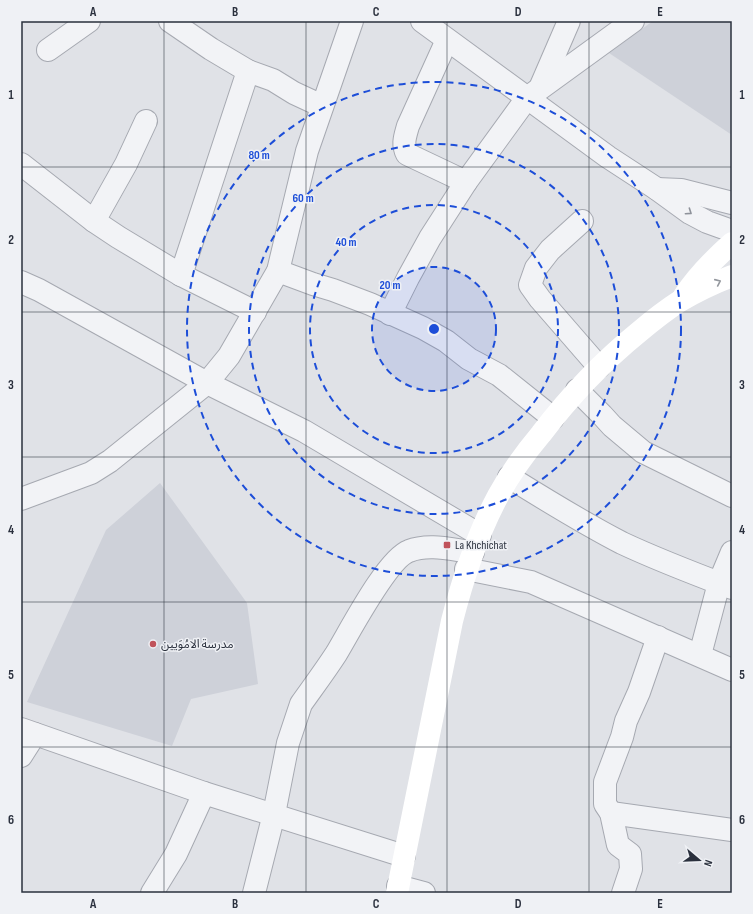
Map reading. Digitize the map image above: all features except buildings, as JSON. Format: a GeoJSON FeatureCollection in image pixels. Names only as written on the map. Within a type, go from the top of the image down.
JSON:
{"type":"FeatureCollection","features":[{"type":"Feature","properties":{"kind":"street"},"geometry":{"type":"LineString","coordinates":[[48,50],[89,21]]}},
{"type":"Feature","properties":{"kind":"street"},"geometry":{"type":"LineString","coordinates":[[170,21],[211,49],[248,71],[272,80],[294,93],[322,106]]}},
{"type":"Feature","properties":{"kind":"street"},"geometry":{"type":"LineString","coordinates":[[21,499],[91,473],[110,461],[207,383],[229,356],[278,272],[307,151],[352,21]]}},
{"type":"Feature","properties":{"kind":"street"},"geometry":{"type":"LineString","coordinates":[[422,21],[447,40],[534,93],[621,166],[698,218],[716,226],[732,230]]}},
{"type":"Feature","properties":{"kind":"street"},"geometry":{"type":"LineString","coordinates":[[390,314],[430,238],[466,182],[534,93],[569,21]]}},
{"type":"Feature","properties":{"kind":"street"},"geometry":{"type":"LineString","coordinates":[[534,93],[633,21]]}},
{"type":"Feature","properties":{"kind":"street"},"geometry":{"type":"LineString","coordinates":[[447,40],[408,126],[404,138],[404,147],[407,154],[466,182]]}},
{"type":"Feature","properties":{"kind":"street"},"geometry":{"type":"LineString","coordinates":[[181,275],[248,71]]}},
{"type":"Feature","properties":{"kind":"street"},"geometry":{"type":"LineString","coordinates":[[94,221],[126,164],[146,121]]}},
{"type":"Feature","properties":{"kind":"street"},"geometry":{"type":"LineString","coordinates":[[21,164],[94,221],[181,275],[255,312]]}},
{"type":"Feature","properties":{"kind":"street"},"geometry":{"type":"LineString","coordinates":[[657,189],[681,190],[732,203]]}},
{"type":"Feature","properties":{"kind":"street"},"geometry":{"type":"LineString","coordinates":[[582,221],[550,250],[536,268],[530,286],[540,300],[599,367]]}},
{"type":"Feature","properties":{"kind":"street"},"geometry":{"type":"LineString","coordinates":[[679,302],[697,278],[732,243]]}},
{"type":"Feature","properties":{"kind":"street"},"geometry":{"type":"LineString","coordinates":[[278,272],[370,304],[423,328],[446,341],[469,358],[499,375],[553,418]]}},
{"type":"Feature","properties":{"kind":"street"},"geometry":{"type":"LineString","coordinates":[[424,893],[397,890],[452,621],[473,552],[498,496],[527,451],[577,390],[599,367],[625,344],[679,302],[732,276]]}},
{"type":"Feature","properties":{"kind":"street"},"geometry":{"type":"LineString","coordinates":[[21,282],[39,290],[207,383],[304,431],[473,552],[531,582],[732,670]]}},
{"type":"Feature","properties":{"kind":"street"},"geometry":{"type":"LineString","coordinates":[[577,390],[612,426],[643,452],[732,496]]}},
{"type":"Feature","properties":{"kind":"street"},"geometry":{"type":"LineString","coordinates":[[509,477],[572,515],[622,542],[677,567],[726,586]]}},
{"type":"Feature","properties":{"kind":"street"},"geometry":{"type":"LineString","coordinates":[[254,893],[274,814],[288,743],[301,704],[335,656],[374,589],[398,558],[408,551],[425,547],[473,552]]}},
{"type":"Feature","properties":{"kind":"street"},"geometry":{"type":"LineString","coordinates":[[700,655],[726,586],[732,552]]}},
{"type":"Feature","properties":{"kind":"street"},"geometry":{"type":"LineString","coordinates":[[623,893],[631,868],[630,854],[618,845],[612,813],[605,804],[605,782],[622,737],[626,721],[639,692],[658,637]]}},
{"type":"Feature","properties":{"kind":"street"},"geometry":{"type":"LineString","coordinates":[[21,756],[28,732],[204,793],[404,856]]}},
{"type":"Feature","properties":{"kind":"street"},"geometry":{"type":"LineString","coordinates":[[152,893],[176,854],[204,793]]}},
{"type":"Feature","properties":{"kind":"street"},"geometry":{"type":"LineString","coordinates":[[612,813],[732,830]]}},
{"type":"Feature","properties":{"kind":"shaded area"},"geometry":{"type":"Polygon","coordinates":[[[653,21],[732,21],[732,135],[609,53],[653,21]]]}},
{"type":"Feature","properties":{"kind":"shaded area","name":"مدرسة الامُوَيين"},"geometry":{"type":"Polygon","coordinates":[[[160,483],[247,603],[258,684],[191,699],[172,746],[27,702],[106,530],[160,483]]]}},
{"type":"Feature","properties":{"kind":"place","name":"La Khchichat"},"geometry":{"type":"Point","coordinates":[447,545]}},
{"type":"Feature","properties":{"kind":"place","name":"مدرسة الامُوَيين"},"geometry":{"type":"Point","coordinates":[153,644]}}]}
